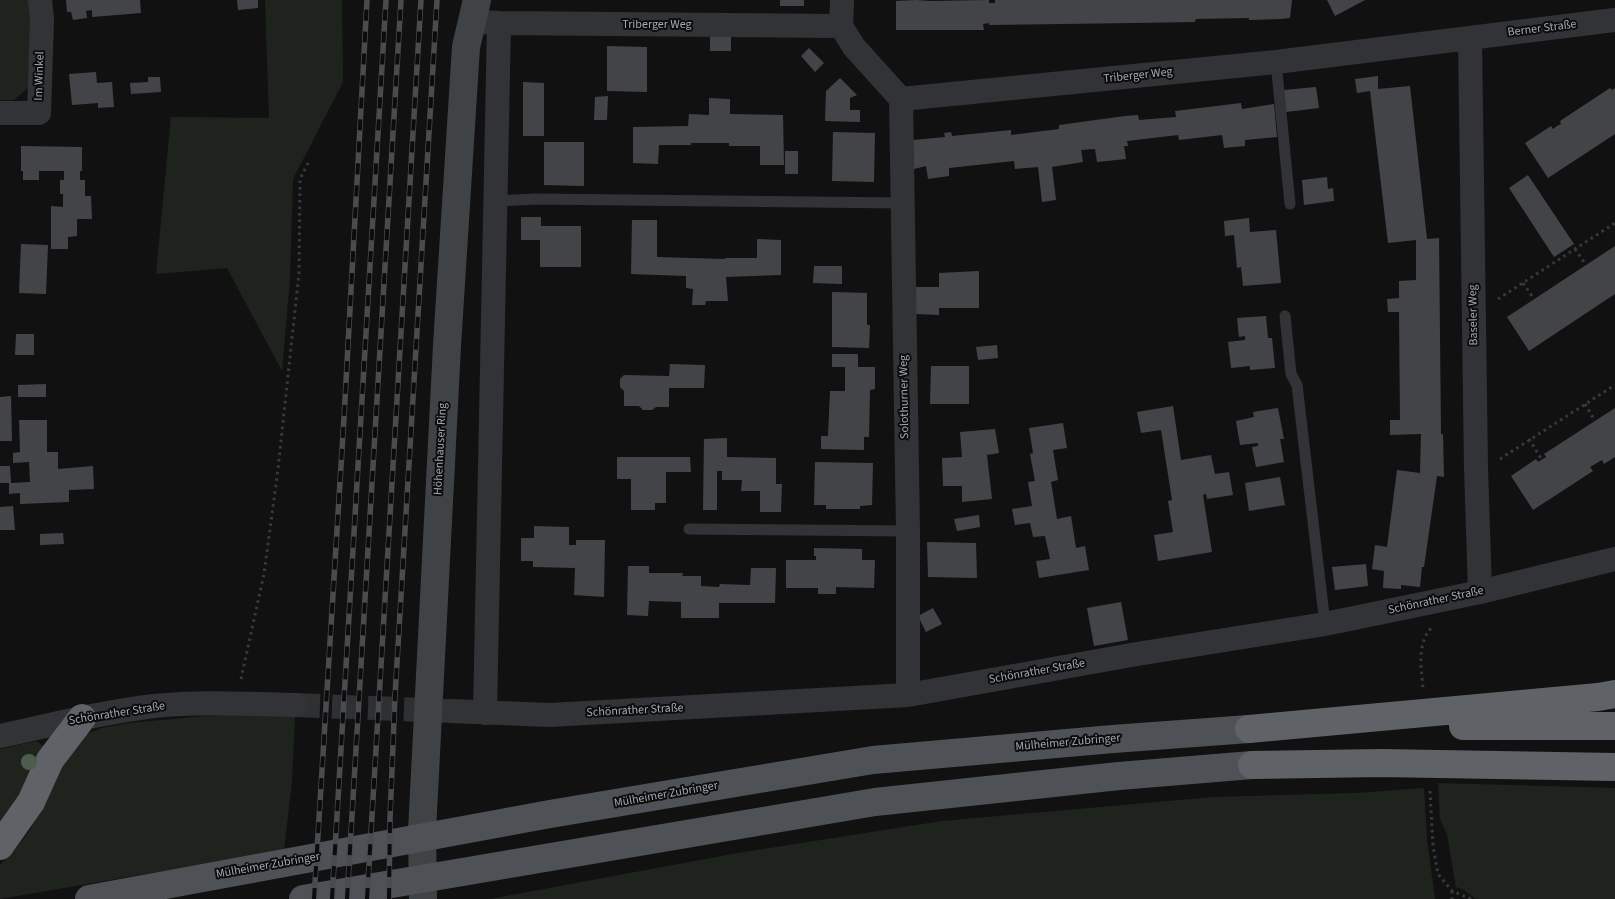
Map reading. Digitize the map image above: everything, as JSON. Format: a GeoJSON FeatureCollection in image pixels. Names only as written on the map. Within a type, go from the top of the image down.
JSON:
{"type":"FeatureCollection","features":[{"type":"Feature","properties":{"kind":"highway"},"geometry":{"type":"LineString","coordinates":[[1257,729],[1615,694]]}},
{"type":"Feature","properties":{"kind":"highway"},"geometry":{"type":"LineString","coordinates":[[0,846],[30,802],[50,760],[82,718]]}},
{"type":"Feature","properties":{"kind":"highway"},"geometry":{"type":"LineString","coordinates":[[1257,729],[1399,726],[1615,726]]}},
{"type":"Feature","properties":{"kind":"highway"},"geometry":{"type":"LineString","coordinates":[[1252,765],[1382,763],[1615,767]]}},
{"type":"Feature","properties":{"kind":"main road","name":"Mülheimer Zubringer"},"geometry":{"type":"LineString","coordinates":[[89,899],[550,814],[873,760],[1113,739],[1257,729]]}},
{"type":"Feature","properties":{"kind":"main road"},"geometry":{"type":"LineString","coordinates":[[303,899],[876,802],[1119,776],[1252,765]]}},
{"type":"Feature","properties":{"kind":"street","name":"Im Winkel"},"geometry":{"type":"LineString","coordinates":[[0,113],[39,113],[42,20],[40,0]]}},
{"type":"Feature","properties":{"kind":"street"},"geometry":{"type":"LineString","coordinates":[[842,0],[841,26],[854,47],[901,100]]}},
{"type":"Feature","properties":{"kind":"street"},"geometry":{"type":"LineString","coordinates":[[483,15],[496,201],[485,713]]}},
{"type":"Feature","properties":{"kind":"street","name":"Triberger Weg"},"geometry":{"type":"LineString","coordinates":[[483,15],[841,26]]}},
{"type":"Feature","properties":{"kind":"street","name":"Höhenhauser Ring"},"geometry":{"type":"LineString","coordinates":[[423,899],[422,831],[429,671],[446,356],[466,46],[483,15]]}},
{"type":"Feature","properties":{"kind":"street","name":"Berner Straße"},"geometry":{"type":"LineString","coordinates":[[1470,38],[1615,20]]}},
{"type":"Feature","properties":{"kind":"street","name":"Triberger Weg"},"geometry":{"type":"LineString","coordinates":[[901,100],[1276,62],[1470,38]]}},
{"type":"Feature","properties":{"kind":"street","name":"Baseler Weg"},"geometry":{"type":"LineString","coordinates":[[1470,38],[1476,468],[1480,592]]}},
{"type":"Feature","properties":{"kind":"street","name":"Solothurner Weg"},"geometry":{"type":"LineString","coordinates":[[901,100],[908,532],[908,695]]}},
{"type":"Feature","properties":{"kind":"street","name":"Schönrather Straße"},"geometry":{"type":"LineString","coordinates":[[451,711],[550,715],[908,695],[1137,654],[1325,624],[1480,592],[1615,559]]}},
{"type":"Feature","properties":{"kind":"street","name":"Schönrather Straße"},"geometry":{"type":"LineString","coordinates":[[0,736],[82,718],[155,706],[236,703],[296,705]]}},
{"type":"Feature","properties":{"kind":"lane"},"geometry":{"type":"LineString","coordinates":[[1276,62],[1290,204]]}},
{"type":"Feature","properties":{"kind":"lane"},"geometry":{"type":"LineString","coordinates":[[496,201],[536,199],[902,203]]}},
{"type":"Feature","properties":{"kind":"lane"},"geometry":{"type":"LineString","coordinates":[[1285,316],[1291,374],[1297,385],[1325,624]]}},
{"type":"Feature","properties":{"kind":"lane"},"geometry":{"type":"LineString","coordinates":[[689,529],[908,532]]}},
{"type":"Feature","properties":{"kind":"path"},"geometry":{"type":"LineString","coordinates":[[236,703],[264,574],[298,273],[300,179],[309,161]]}},
{"type":"Feature","properties":{"kind":"path"},"geometry":{"type":"LineString","coordinates":[[1474,314],[1615,223]]}},
{"type":"Feature","properties":{"kind":"path"},"geometry":{"type":"LineString","coordinates":[[1575,249],[1586,265]]}},
{"type":"Feature","properties":{"kind":"path"},"geometry":{"type":"LineString","coordinates":[[1522,283],[1534,300]]}},
{"type":"Feature","properties":{"kind":"path"},"geometry":{"type":"LineString","coordinates":[[1476,468],[1496,460],[1615,385]]}},
{"type":"Feature","properties":{"kind":"path"},"geometry":{"type":"LineString","coordinates":[[1584,404],[1595,421]]}},
{"type":"Feature","properties":{"kind":"path"},"geometry":{"type":"LineString","coordinates":[[1530,439],[1542,460]]}},
{"type":"Feature","properties":{"kind":"path"},"geometry":{"type":"LineString","coordinates":[[1423,686],[1421,650],[1428,632],[1434,625]]}},
{"type":"Feature","properties":{"kind":"path"},"geometry":{"type":"LineString","coordinates":[[1433,846],[1438,874],[1452,890],[1471,899]]}},
{"type":"Feature","properties":{"kind":"path"},"geometry":{"type":"LineString","coordinates":[[1452,890],[1452,899]]}},
{"type":"Feature","properties":{"kind":"shaded area"},"geometry":{"type":"Polygon","coordinates":[[[0,0],[29,0],[33,69],[30,86],[14,100],[0,100],[0,0]]]}},
{"type":"Feature","properties":{"kind":"shaded area"},"geometry":{"type":"Polygon","coordinates":[[[265,0],[342,0],[343,82],[293,179],[290,278],[282,371],[227,268],[156,274],[171,117],[269,118],[265,0]]]}},
{"type":"Feature","properties":{"kind":"shaded area"},"geometry":{"type":"Polygon","coordinates":[[[228,714],[295,717],[292,781],[284,850],[0,899],[0,865],[14,851],[30,830],[57,773],[86,734],[102,728],[129,723],[228,714]]]}},
{"type":"Feature","properties":{"kind":"shaded area"},"geometry":{"type":"Polygon","coordinates":[[[37,741],[43,746],[32,772],[0,830],[0,749],[37,741]]]}},
{"type":"Feature","properties":{"kind":"shaded area"},"geometry":{"type":"Polygon","coordinates":[[[1438,783],[1615,788],[1615,899],[1476,899],[1464,890],[1456,887],[1447,834],[1440,819],[1438,783]]]}},
{"type":"Feature","properties":{"kind":"shaded area"},"geometry":{"type":"Polygon","coordinates":[[[1424,788],[1427,840],[1435,899],[490,899],[738,853],[942,821],[1214,797],[1357,793],[1424,788]]]}},
{"type":"Feature","properties":{"kind":"building"},"geometry":{"type":"Polygon","coordinates":[[[66,0],[140,0],[141,13],[92,17],[92,10],[86,11],[87,18],[73,20],[71,12],[67,12],[66,0]]]}},
{"type":"Feature","properties":{"kind":"building"},"geometry":{"type":"Polygon","coordinates":[[[237,0],[258,0],[258,8],[238,10],[237,0]]]}},
{"type":"Feature","properties":{"kind":"building"},"geometry":{"type":"Polygon","coordinates":[[[780,0],[804,0],[804,6],[780,6],[780,0]]]}},
{"type":"Feature","properties":{"kind":"building"},"geometry":{"type":"Polygon","coordinates":[[[989,0],[989,3],[995,3],[995,0],[1292,0],[1290,18],[1281,19],[1196,19],[1195,22],[989,25],[989,23],[983,24],[984,30],[896,30],[896,1],[989,0]]]}},
{"type":"Feature","properties":{"kind":"building"},"geometry":{"type":"Polygon","coordinates":[[[1327,0],[1365,0],[1335,16],[1327,0]]]}},
{"type":"Feature","properties":{"kind":"building"},"geometry":{"type":"Polygon","coordinates":[[[710,36],[731,37],[731,51],[710,51],[710,36]]]}},
{"type":"Feature","properties":{"kind":"building"},"geometry":{"type":"Polygon","coordinates":[[[607,46],[647,47],[647,92],[607,91],[607,46]]]}},
{"type":"Feature","properties":{"kind":"building"},"geometry":{"type":"Polygon","coordinates":[[[809,48],[824,63],[815,72],[801,56],[809,48]]]}},
{"type":"Feature","properties":{"kind":"building"},"geometry":{"type":"Polygon","coordinates":[[[96,72],[97,83],[112,82],[114,107],[98,108],[98,103],[72,105],[69,74],[96,72]]]}},
{"type":"Feature","properties":{"kind":"building"},"geometry":{"type":"Polygon","coordinates":[[[1378,76],[1378,89],[1410,86],[1427,239],[1439,238],[1441,434],[1443,434],[1444,477],[1437,476],[1420,587],[1401,585],[1401,589],[1383,588],[1384,571],[1372,569],[1375,545],[1387,547],[1397,470],[1420,473],[1421,434],[1390,435],[1390,420],[1400,420],[1399,312],[1388,312],[1387,299],[1399,298],[1399,281],[1416,280],[1416,240],[1388,243],[1370,91],[1357,93],[1355,79],[1378,76]]]}},
{"type":"Feature","properties":{"kind":"building"},"geometry":{"type":"Polygon","coordinates":[[[148,77],[160,77],[161,92],[131,94],[130,83],[148,82],[148,77]]]}},
{"type":"Feature","properties":{"kind":"building"},"geometry":{"type":"Polygon","coordinates":[[[840,78],[857,95],[850,98],[850,110],[860,110],[860,122],[825,121],[826,91],[840,78]]]}},
{"type":"Feature","properties":{"kind":"building"},"geometry":{"type":"Polygon","coordinates":[[[523,82],[544,83],[544,136],[523,136],[523,82]]]}},
{"type":"Feature","properties":{"kind":"building"},"geometry":{"type":"Polygon","coordinates":[[[1316,87],[1319,108],[1286,112],[1284,90],[1316,87]]]}},
{"type":"Feature","properties":{"kind":"building"},"geometry":{"type":"Polygon","coordinates":[[[1610,88],[1612,90],[1615,88],[1615,134],[1548,178],[1525,143],[1551,126],[1553,129],[1561,124],[1560,121],[1610,88]]]}},
{"type":"Feature","properties":{"kind":"building"},"geometry":{"type":"Polygon","coordinates":[[[608,96],[607,120],[594,120],[595,97],[608,96]]]}},
{"type":"Feature","properties":{"kind":"building"},"geometry":{"type":"Polygon","coordinates":[[[709,98],[730,99],[730,114],[783,115],[784,165],[760,165],[760,146],[729,146],[729,143],[659,145],[658,164],[633,163],[633,127],[688,126],[689,114],[709,115],[709,98]]]}},
{"type":"Feature","properties":{"kind":"building"},"geometry":{"type":"Polygon","coordinates":[[[1241,103],[1242,109],[1274,104],[1277,137],[1245,140],[1245,146],[1224,148],[1222,135],[1179,140],[1178,135],[1127,141],[1128,146],[1124,146],[1126,159],[1097,162],[1095,149],[1081,150],[1083,162],[1052,167],[1056,200],[1042,202],[1038,167],[1015,169],[1014,161],[949,168],[949,176],[928,179],[926,166],[914,169],[913,140],[945,137],[944,133],[951,132],[952,136],[1011,130],[1011,135],[1059,129],[1059,125],[1125,116],[1138,115],[1139,120],[1176,117],[1175,111],[1241,103]]]}},
{"type":"Feature","properties":{"kind":"building"},"geometry":{"type":"Polygon","coordinates":[[[833,132],[875,133],[874,182],[832,181],[833,132]]]}},
{"type":"Feature","properties":{"kind":"building"},"geometry":{"type":"Polygon","coordinates":[[[544,142],[584,142],[584,186],[544,185],[544,142]]]}},
{"type":"Feature","properties":{"kind":"building"},"geometry":{"type":"Polygon","coordinates":[[[21,146],[82,147],[80,180],[85,180],[85,196],[91,196],[92,219],[77,219],[77,236],[68,237],[68,249],[51,249],[51,206],[63,207],[63,194],[60,194],[60,180],[64,180],[64,171],[39,171],[39,180],[23,180],[21,146]]]}},
{"type":"Feature","properties":{"kind":"building"},"geometry":{"type":"Polygon","coordinates":[[[785,151],[798,151],[798,174],[785,174],[785,151]]]}},
{"type":"Feature","properties":{"kind":"building"},"geometry":{"type":"Polygon","coordinates":[[[1528,175],[1574,244],[1554,257],[1509,188],[1528,175]]]}},
{"type":"Feature","properties":{"kind":"building"},"geometry":{"type":"Polygon","coordinates":[[[1327,177],[1328,189],[1333,188],[1334,201],[1304,205],[1302,180],[1327,177]]]}},
{"type":"Feature","properties":{"kind":"building"},"geometry":{"type":"Polygon","coordinates":[[[521,217],[541,217],[541,226],[581,226],[581,267],[540,267],[540,240],[521,240],[521,217]]]}},
{"type":"Feature","properties":{"kind":"building"},"geometry":{"type":"Polygon","coordinates":[[[1249,218],[1250,232],[1276,230],[1281,283],[1243,286],[1241,267],[1237,268],[1234,235],[1225,236],[1224,221],[1249,218]]]}},
{"type":"Feature","properties":{"kind":"building"},"geometry":{"type":"Polygon","coordinates":[[[632,220],[657,220],[657,257],[757,258],[757,239],[781,240],[781,275],[726,277],[728,301],[706,301],[705,305],[692,305],[693,289],[686,288],[686,276],[631,274],[632,220]]]}},
{"type":"Feature","properties":{"kind":"building"},"geometry":{"type":"Polygon","coordinates":[[[21,244],[48,245],[46,294],[19,293],[21,244]]]}},
{"type":"Feature","properties":{"kind":"building"},"geometry":{"type":"Polygon","coordinates":[[[1615,246],[1615,294],[1529,351],[1507,317],[1615,246]]]}},
{"type":"Feature","properties":{"kind":"building"},"geometry":{"type":"Polygon","coordinates":[[[814,266],[842,266],[842,284],[813,283],[814,266]]]}},
{"type":"Feature","properties":{"kind":"building"},"geometry":{"type":"Polygon","coordinates":[[[979,271],[979,308],[939,308],[939,315],[916,314],[915,287],[939,287],[939,273],[979,271]]]}},
{"type":"Feature","properties":{"kind":"building"},"geometry":{"type":"Polygon","coordinates":[[[832,292],[867,293],[867,325],[870,325],[869,348],[832,347],[832,292]]]}},
{"type":"Feature","properties":{"kind":"building"},"geometry":{"type":"Polygon","coordinates":[[[1266,316],[1268,338],[1272,338],[1275,368],[1250,370],[1250,366],[1231,368],[1228,342],[1245,340],[1245,336],[1239,337],[1237,318],[1266,316]]]}},
{"type":"Feature","properties":{"kind":"building"},"geometry":{"type":"Polygon","coordinates":[[[16,334],[34,334],[34,355],[15,355],[16,334]]]}},
{"type":"Feature","properties":{"kind":"building"},"geometry":{"type":"Polygon","coordinates":[[[997,345],[998,358],[978,360],[976,347],[997,345]]]}},
{"type":"Feature","properties":{"kind":"building"},"geometry":{"type":"Polygon","coordinates":[[[832,354],[858,354],[858,367],[875,367],[875,389],[870,390],[869,437],[864,437],[864,450],[821,449],[821,436],[828,436],[830,391],[845,391],[845,367],[832,367],[832,354]]]}},
{"type":"Feature","properties":{"kind":"building"},"geometry":{"type":"Polygon","coordinates":[[[670,364],[705,365],[704,388],[669,388],[669,407],[643,410],[639,406],[624,406],[624,391],[620,387],[620,379],[624,375],[669,376],[670,364]]]}},
{"type":"Feature","properties":{"kind":"building"},"geometry":{"type":"Polygon","coordinates":[[[931,366],[969,366],[969,404],[930,404],[931,366]]]}},
{"type":"Feature","properties":{"kind":"building"},"geometry":{"type":"Polygon","coordinates":[[[46,384],[46,397],[18,397],[18,385],[46,384]]]}},
{"type":"Feature","properties":{"kind":"building"},"geometry":{"type":"Polygon","coordinates":[[[11,396],[12,441],[0,441],[0,397],[11,396]]]}},
{"type":"Feature","properties":{"kind":"building"},"geometry":{"type":"Polygon","coordinates":[[[1173,406],[1181,460],[1211,455],[1215,474],[1229,472],[1233,495],[1207,499],[1206,494],[1203,495],[1212,552],[1158,561],[1154,535],[1173,532],[1168,501],[1172,500],[1161,430],[1141,433],[1137,412],[1173,406]]]}},
{"type":"Feature","properties":{"kind":"building"},"geometry":{"type":"Polygon","coordinates":[[[1278,408],[1284,439],[1280,439],[1284,462],[1256,467],[1252,447],[1258,446],[1258,443],[1240,445],[1236,421],[1254,417],[1253,412],[1278,408]]]}},
{"type":"Feature","properties":{"kind":"building"},"geometry":{"type":"Polygon","coordinates":[[[1615,408],[1615,457],[1604,464],[1602,460],[1590,467],[1593,471],[1533,510],[1511,476],[1536,459],[1538,462],[1546,457],[1544,454],[1615,408]]]}},
{"type":"Feature","properties":{"kind":"building"},"geometry":{"type":"Polygon","coordinates":[[[19,420],[47,420],[47,452],[58,452],[58,469],[93,466],[94,489],[69,490],[69,502],[20,504],[20,493],[9,494],[9,483],[0,483],[0,466],[10,466],[11,483],[30,482],[29,462],[13,463],[13,453],[20,452],[19,420]]]}},
{"type":"Feature","properties":{"kind":"building"},"geometry":{"type":"Polygon","coordinates":[[[1063,423],[1067,448],[1053,450],[1058,480],[1051,482],[1057,519],[1071,516],[1076,548],[1085,546],[1089,570],[1039,578],[1036,561],[1050,559],[1045,536],[1033,537],[1030,523],[1015,525],[1012,509],[1032,506],[1028,482],[1035,481],[1030,454],[1033,453],[1029,428],[1063,423]]]}},
{"type":"Feature","properties":{"kind":"building"},"geometry":{"type":"Polygon","coordinates":[[[995,429],[999,453],[987,455],[992,499],[962,502],[962,486],[943,486],[942,458],[962,457],[960,432],[995,429]]]}},
{"type":"Feature","properties":{"kind":"building"},"geometry":{"type":"Polygon","coordinates":[[[727,438],[727,457],[776,458],[776,484],[782,484],[781,512],[760,512],[760,491],[741,491],[742,480],[722,480],[722,471],[717,471],[717,510],[703,510],[704,439],[727,438]]]}},
{"type":"Feature","properties":{"kind":"building"},"geometry":{"type":"Polygon","coordinates":[[[617,457],[690,457],[691,472],[666,472],[666,503],[655,503],[655,510],[631,510],[631,479],[617,479],[617,457]]]}},
{"type":"Feature","properties":{"kind":"building"},"geometry":{"type":"Polygon","coordinates":[[[815,462],[873,463],[872,505],[860,506],[860,509],[826,509],[826,505],[814,505],[815,462]]]}},
{"type":"Feature","properties":{"kind":"building"},"geometry":{"type":"Polygon","coordinates":[[[1280,477],[1285,505],[1249,511],[1245,483],[1280,477]]]}},
{"type":"Feature","properties":{"kind":"building"},"geometry":{"type":"Polygon","coordinates":[[[13,506],[15,530],[0,530],[0,507],[13,506]]]}},
{"type":"Feature","properties":{"kind":"building"},"geometry":{"type":"Polygon","coordinates":[[[979,515],[980,527],[957,531],[954,519],[979,515]]]}},
{"type":"Feature","properties":{"kind":"building"},"geometry":{"type":"Polygon","coordinates":[[[534,526],[569,527],[569,545],[576,545],[576,540],[605,540],[604,597],[574,595],[575,568],[533,567],[533,561],[521,561],[521,538],[534,538],[534,526]]]}},
{"type":"Feature","properties":{"kind":"building"},"geometry":{"type":"Polygon","coordinates":[[[63,533],[64,544],[40,545],[40,534],[63,533]]]}},
{"type":"Feature","properties":{"kind":"building"},"geometry":{"type":"Polygon","coordinates":[[[927,542],[976,543],[977,578],[928,577],[927,542]]]}},
{"type":"Feature","properties":{"kind":"building"},"geometry":{"type":"Polygon","coordinates":[[[814,548],[862,549],[862,560],[875,560],[874,588],[836,587],[836,594],[818,594],[818,588],[786,588],[786,560],[816,560],[814,548]]]}},
{"type":"Feature","properties":{"kind":"building"},"geometry":{"type":"Polygon","coordinates":[[[1366,564],[1368,586],[1335,590],[1332,567],[1366,564]]]}},
{"type":"Feature","properties":{"kind":"building"},"geometry":{"type":"Polygon","coordinates":[[[628,566],[649,566],[649,573],[683,573],[682,576],[701,576],[701,586],[719,587],[720,584],[750,585],[751,568],[776,568],[775,603],[719,603],[719,618],[681,618],[681,602],[649,601],[648,616],[627,615],[628,566]]]}},
{"type":"Feature","properties":{"kind":"building"},"geometry":{"type":"Polygon","coordinates":[[[1121,602],[1128,640],[1094,646],[1087,608],[1121,602]]]}},
{"type":"Feature","properties":{"kind":"building"},"geometry":{"type":"Polygon","coordinates":[[[933,608],[942,624],[926,632],[918,616],[933,608]]]}},
{"type":"Feature","properties":{"kind":"tunnel"},"geometry":{"type":"LineString","coordinates":[[296,705],[447,711]]}},
{"type":"Feature","properties":{"kind":"railway"},"geometry":{"type":"LineString","coordinates":[[314,899],[344,418],[367,0]]}},
{"type":"Feature","properties":{"kind":"railway"},"geometry":{"type":"LineString","coordinates":[[332,899],[386,0]]}},
{"type":"Feature","properties":{"kind":"railway"},"geometry":{"type":"LineString","coordinates":[[347,899],[401,0]]}},
{"type":"Feature","properties":{"kind":"railway"},"geometry":{"type":"LineString","coordinates":[[367,899],[421,0]]}},
{"type":"Feature","properties":{"kind":"railway"},"geometry":{"type":"LineString","coordinates":[[389,899],[395,696],[437,0]]}}]}
